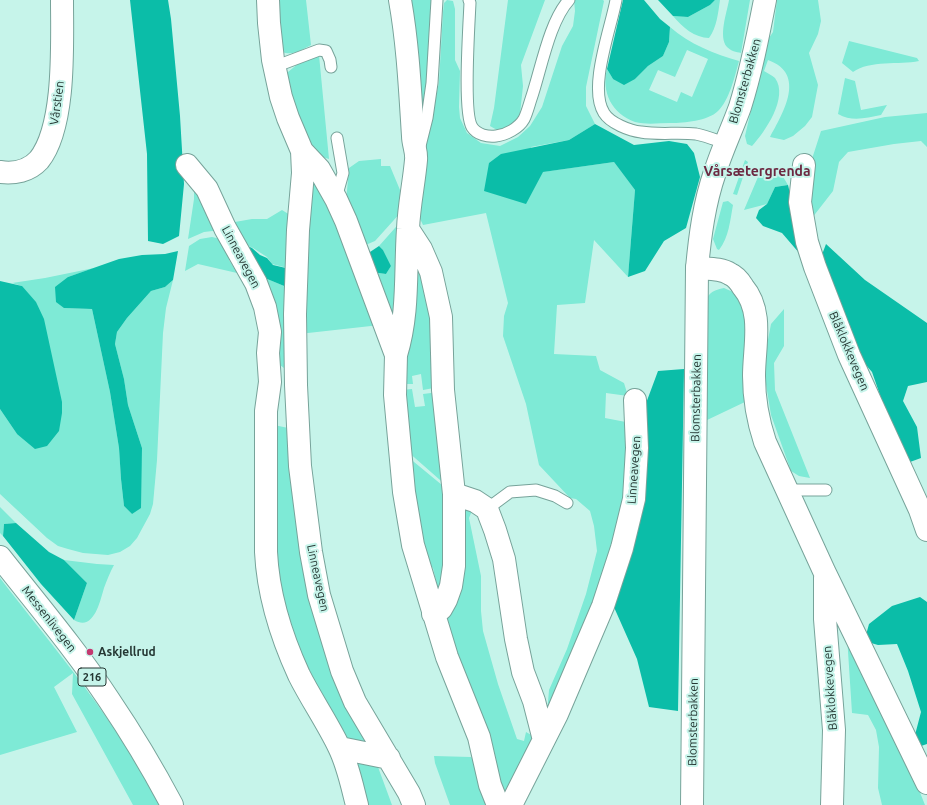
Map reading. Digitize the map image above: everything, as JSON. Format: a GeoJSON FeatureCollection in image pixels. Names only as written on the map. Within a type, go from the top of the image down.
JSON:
{"type":"FeatureCollection","features":[{"type":"Feature","properties":{"kind":"street","name":"Vårstien"},"geometry":{"type":"LineString","coordinates":[[0,172],[10,174],[26,170],[39,160],[49,142],[56,121],[59,96],[63,46],[62,0]]}},
{"type":"Feature","properties":{"kind":"street","name":"Linneavegen"},"geometry":{"type":"LineString","coordinates":[[268,0],[274,67],[288,118],[302,151],[319,169],[336,199],[346,221],[396,355]]}},
{"type":"Feature","properties":{"kind":"street","name":"Linneavegen"},"geometry":{"type":"LineString","coordinates":[[400,0],[407,51],[412,101],[413,137],[416,158],[408,230],[407,291],[401,339],[396,355],[395,395],[404,492],[413,545],[433,614],[447,657],[479,737],[490,785],[496,800],[501,805]]}},
{"type":"Feature","properties":{"kind":"street","name":"Blomsterbakken"},"geometry":{"type":"LineString","coordinates":[[692,805],[697,268],[699,243],[705,208],[714,173],[739,108],[758,40],[765,0]]}},
{"type":"Feature","properties":{"kind":"street","name":"Linneavegen"},"geometry":{"type":"LineString","coordinates":[[302,151],[303,173],[298,230],[295,314],[296,385],[300,466],[311,552],[319,595],[342,670],[355,702],[389,758],[414,805]]}},
{"type":"Feature","properties":{"kind":"street","name":"Linneavegen"},"geometry":{"type":"LineString","coordinates":[[188,165],[207,189],[225,228],[256,283],[265,307],[270,332],[268,353],[270,382],[266,411],[267,575],[285,640],[300,675],[340,748],[350,777],[357,805]]}},
{"type":"Feature","properties":{"kind":"street","name":"Blåklokkevegen"},"geometry":{"type":"LineString","coordinates":[[804,165],[800,202],[807,242],[815,267],[849,354],[920,510],[927,530]]}},
{"type":"Feature","properties":{"kind":"street"},"geometry":{"type":"LineString","coordinates":[[408,230],[421,249],[431,272],[441,317],[443,390],[454,494],[454,566],[451,586],[446,600],[440,609],[433,614]]}},
{"type":"Feature","properties":{"kind":"street","name":"Blåklokkevegen"},"geometry":{"type":"LineString","coordinates":[[697,268],[721,270],[731,274],[746,290],[753,303],[757,324],[754,395],[758,422],[765,442],[824,571],[925,774]]}},
{"type":"Feature","properties":{"kind":"street"},"geometry":{"type":"LineString","coordinates":[[270,382],[296,385]]}},
{"type":"Feature","properties":{"kind":"street","name":"Linneavegen"},"geometry":{"type":"LineString","coordinates":[[511,805],[557,714],[603,606],[622,548],[634,500],[637,448],[635,400]]}},
{"type":"Feature","properties":{"kind":"street"},"geometry":{"type":"LineString","coordinates":[[454,494],[475,501],[487,509],[504,559],[516,639],[523,672],[534,701],[544,740]]}},
{"type":"Feature","properties":{"kind":"street","name":"Messenlivegen"},"geometry":{"type":"LineString","coordinates":[[0,557],[73,650],[109,699],[136,742],[172,805]]}},
{"type":"Feature","properties":{"kind":"street","name":"Blåklokkevegen"},"geometry":{"type":"LineString","coordinates":[[824,571],[825,619],[834,730],[832,805]]}},
{"type":"Feature","properties":{"kind":"street"},"geometry":{"type":"LineString","coordinates":[[340,748],[389,758]]}},
{"type":"Feature","properties":{"kind":"lane"},"geometry":{"type":"LineString","coordinates":[[416,158],[427,118],[432,83],[437,0]]}},
{"type":"Feature","properties":{"kind":"lane"},"geometry":{"type":"LineString","coordinates":[[469,0],[468,118],[475,132],[488,136],[498,136],[508,133],[518,126],[524,119],[538,79],[552,31],[565,4],[569,0]]}},
{"type":"Feature","properties":{"kind":"lane"},"geometry":{"type":"LineString","coordinates":[[616,0],[612,22],[603,51],[599,76],[599,99],[604,113],[615,123],[641,132],[697,134],[725,143]]}},
{"type":"Feature","properties":{"kind":"lane"},"geometry":{"type":"LineString","coordinates":[[274,67],[319,50],[326,51],[330,60],[330,67]]}},
{"type":"Feature","properties":{"kind":"lane"},"geometry":{"type":"LineString","coordinates":[[336,199],[343,173],[337,138]]}},
{"type":"Feature","properties":{"kind":"lane"},"geometry":{"type":"LineString","coordinates":[[487,509],[510,492],[536,490],[555,496],[567,503]]}},
{"type":"Feature","properties":{"kind":"lane"},"geometry":{"type":"LineString","coordinates":[[787,490],[826,490]]}},
{"type":"Feature","properties":{"kind":"green space"},"geometry":{"type":"Polygon","coordinates":[[[130,0],[168,0],[171,19],[180,116],[184,184],[179,236],[163,244],[148,241],[147,154],[130,0]]]}},
{"type":"Feature","properties":{"kind":"green space"},"geometry":{"type":"Polygon","coordinates":[[[274,0],[306,0],[311,45],[300,51],[292,53],[284,53],[280,51],[274,0]]]}},
{"type":"Feature","properties":{"kind":"green space"},"geometry":{"type":"Polygon","coordinates":[[[407,0],[431,0],[432,41],[421,122],[407,0]]]}},
{"type":"Feature","properties":{"kind":"green space"},"geometry":{"type":"Polygon","coordinates":[[[447,0],[453,1],[455,9],[455,60],[460,71],[460,118],[467,133],[481,143],[500,146],[518,137],[530,126],[542,107],[562,46],[573,26],[575,11],[574,0],[604,1],[586,87],[586,106],[595,124],[569,140],[531,147],[542,172],[614,162],[635,190],[628,277],[594,240],[585,303],[557,305],[554,354],[596,356],[600,370],[624,383],[628,396],[606,393],[605,418],[631,423],[631,469],[607,582],[547,714],[549,690],[567,649],[586,594],[597,551],[594,526],[590,511],[576,499],[570,498],[539,465],[526,404],[503,336],[504,316],[508,303],[486,213],[423,225],[415,208],[419,165],[430,128],[439,82],[443,12],[444,3],[447,0]]]}},
{"type":"Feature","properties":{"kind":"green space"},"geometry":{"type":"Polygon","coordinates":[[[508,0],[545,0],[521,65],[523,86],[520,114],[511,128],[497,130],[490,126],[494,108],[508,0]]]}},
{"type":"Feature","properties":{"kind":"green space"},"geometry":{"type":"Polygon","coordinates":[[[623,0],[644,0],[660,19],[670,27],[669,42],[663,56],[648,66],[635,79],[624,85],[613,79],[607,69],[623,0]]]}},
{"type":"Feature","properties":{"kind":"green space"},"geometry":{"type":"Polygon","coordinates":[[[658,0],[715,0],[710,5],[688,17],[673,16],[658,0]]]}},
{"type":"Feature","properties":{"kind":"green space"},"geometry":{"type":"Polygon","coordinates":[[[715,0],[720,0],[719,10],[712,34],[709,38],[704,38],[689,31],[673,16],[688,17],[710,5],[715,0]]]}},
{"type":"Feature","properties":{"kind":"green space"},"geometry":{"type":"Polygon","coordinates":[[[729,0],[750,0],[741,53],[735,52],[724,43],[723,31],[729,0]]]}},
{"type":"Feature","properties":{"kind":"green space"},"geometry":{"type":"Polygon","coordinates":[[[777,0],[818,0],[821,21],[818,34],[809,53],[818,85],[812,117],[805,126],[793,136],[784,140],[770,137],[785,106],[789,84],[787,75],[780,66],[768,60],[764,71],[775,78],[779,86],[779,95],[774,114],[752,146],[747,144],[745,136],[767,41],[773,32],[777,0]]]}},
{"type":"Feature","properties":{"kind":"green space"},"geometry":{"type":"Polygon","coordinates":[[[670,27],[677,33],[703,48],[739,61],[731,88],[722,107],[708,117],[682,123],[640,123],[620,114],[614,108],[607,94],[607,69],[613,79],[635,79],[648,66],[663,56],[669,42],[670,27]],[[687,50],[675,77],[658,70],[649,90],[677,102],[681,92],[692,97],[708,59],[687,50]]]}},
{"type":"Feature","properties":{"kind":"green space"},"geometry":{"type":"Polygon","coordinates":[[[849,41],[917,58],[919,61],[876,64],[860,68],[853,72],[842,63],[849,41]]]}},
{"type":"Feature","properties":{"kind":"green space"},"geometry":{"type":"Polygon","coordinates":[[[319,55],[329,159],[316,155],[301,136],[286,86],[288,72],[299,63],[319,55]]]}},
{"type":"Feature","properties":{"kind":"green space"},"geometry":{"type":"Polygon","coordinates":[[[845,78],[855,81],[861,110],[887,105],[881,115],[854,119],[838,114],[845,78]]]}},
{"type":"Feature","properties":{"kind":"green space"},"geometry":{"type":"Polygon","coordinates":[[[927,113],[927,147],[921,141],[848,152],[839,162],[833,191],[812,218],[811,162],[821,131],[885,117],[927,113]]]}},
{"type":"Feature","properties":{"kind":"green space"},"geometry":{"type":"Polygon","coordinates":[[[595,124],[634,145],[669,141],[687,144],[694,153],[700,177],[686,228],[664,241],[645,271],[628,277],[635,190],[614,162],[543,172],[526,204],[484,191],[489,163],[501,154],[569,140],[595,124]]]}},
{"type":"Feature","properties":{"kind":"green space"},"geometry":{"type":"Polygon","coordinates":[[[381,159],[381,166],[390,166],[405,202],[402,211],[375,241],[363,246],[346,202],[349,168],[359,161],[381,159]]]}},
{"type":"Feature","properties":{"kind":"green space"},"geometry":{"type":"Polygon","coordinates":[[[745,160],[748,162],[737,195],[733,194],[745,160]]]}},
{"type":"Feature","properties":{"kind":"green space"},"geometry":{"type":"Polygon","coordinates":[[[777,170],[788,185],[775,187],[767,204],[744,210],[758,177],[767,171],[777,170]]]}},
{"type":"Feature","properties":{"kind":"green space"},"geometry":{"type":"Polygon","coordinates":[[[312,172],[380,325],[299,334],[312,172]]]}},
{"type":"Feature","properties":{"kind":"green space"},"geometry":{"type":"Polygon","coordinates":[[[788,185],[800,254],[782,233],[763,226],[756,218],[759,210],[767,204],[775,187],[788,185]]]}},
{"type":"Feature","properties":{"kind":"green space"},"geometry":{"type":"Polygon","coordinates":[[[194,187],[221,230],[204,232],[188,239],[194,199],[194,187]]]}},
{"type":"Feature","properties":{"kind":"green space"},"geometry":{"type":"Polygon","coordinates":[[[728,201],[733,205],[730,223],[725,240],[719,250],[717,249],[713,239],[723,202],[728,201]]]}},
{"type":"Feature","properties":{"kind":"green space"},"geometry":{"type":"Polygon","coordinates":[[[282,210],[290,215],[291,269],[272,264],[267,257],[240,242],[229,223],[252,219],[267,219],[282,210]]]}},
{"type":"Feature","properties":{"kind":"green space"},"geometry":{"type":"Polygon","coordinates":[[[403,219],[396,328],[372,272],[386,274],[391,266],[383,250],[379,246],[403,219]]]}},
{"type":"Feature","properties":{"kind":"green space"},"geometry":{"type":"Polygon","coordinates":[[[212,237],[225,240],[235,253],[229,260],[237,273],[198,264],[185,271],[189,246],[200,239],[212,237]]]}},
{"type":"Feature","properties":{"kind":"green space"},"geometry":{"type":"Polygon","coordinates":[[[241,243],[267,258],[273,265],[290,269],[289,288],[260,276],[241,243]]]}},
{"type":"Feature","properties":{"kind":"green space"},"geometry":{"type":"Polygon","coordinates":[[[826,244],[865,280],[927,323],[927,382],[908,386],[903,401],[917,427],[921,458],[910,462],[888,418],[872,372],[859,357],[820,260],[826,244]]]}},
{"type":"Feature","properties":{"kind":"green space"},"geometry":{"type":"Polygon","coordinates":[[[379,246],[383,250],[391,266],[386,274],[372,272],[367,254],[379,246]]]}},
{"type":"Feature","properties":{"kind":"green space"},"geometry":{"type":"Polygon","coordinates":[[[178,251],[173,280],[165,287],[151,291],[127,318],[117,332],[115,344],[124,379],[128,405],[142,448],[141,508],[132,514],[124,506],[119,448],[110,392],[92,309],[64,308],[56,302],[55,287],[68,277],[119,259],[142,255],[165,254],[178,251]]]}},
{"type":"Feature","properties":{"kind":"green space"},"geometry":{"type":"Polygon","coordinates":[[[413,262],[428,280],[439,387],[423,390],[421,374],[412,376],[413,384],[402,384],[413,262]]]}},
{"type":"Feature","properties":{"kind":"green space"},"geometry":{"type":"Polygon","coordinates":[[[94,268],[68,277],[64,308],[92,309],[110,392],[119,448],[124,506],[132,514],[141,464],[142,448],[128,405],[124,379],[115,344],[117,332],[127,318],[151,291],[165,287],[173,280],[166,308],[163,333],[157,460],[153,504],[150,514],[137,538],[130,546],[120,552],[108,555],[83,553],[58,546],[47,538],[0,494],[0,409],[17,434],[22,286],[12,283],[94,268]]]}},
{"type":"Feature","properties":{"kind":"green space"},"geometry":{"type":"Polygon","coordinates":[[[260,276],[289,288],[287,367],[284,368],[280,365],[260,276]]]}},
{"type":"Feature","properties":{"kind":"green space"},"geometry":{"type":"Polygon","coordinates":[[[0,281],[22,286],[36,302],[44,319],[62,402],[59,431],[47,446],[35,449],[17,434],[0,409],[0,281]]]}},
{"type":"Feature","properties":{"kind":"green space"},"geometry":{"type":"Polygon","coordinates":[[[724,288],[733,292],[740,300],[747,317],[747,401],[705,421],[705,302],[712,292],[724,288]]]}},
{"type":"Feature","properties":{"kind":"green space"},"geometry":{"type":"Polygon","coordinates":[[[784,309],[784,346],[774,363],[775,390],[810,478],[799,476],[791,471],[771,415],[763,366],[771,324],[784,309]]]}},
{"type":"Feature","properties":{"kind":"green space"},"geometry":{"type":"Polygon","coordinates":[[[684,369],[678,711],[649,707],[637,659],[613,605],[645,406],[658,371],[684,369]]]}},
{"type":"Feature","properties":{"kind":"green space"},"geometry":{"type":"Polygon","coordinates":[[[412,389],[415,407],[425,406],[423,394],[439,392],[448,487],[407,451],[402,390],[412,389]]]}},
{"type":"Feature","properties":{"kind":"green space"},"geometry":{"type":"Polygon","coordinates":[[[274,425],[293,429],[301,513],[367,737],[366,744],[343,741],[304,669],[272,571],[274,425]]]}},
{"type":"Feature","properties":{"kind":"green space"},"geometry":{"type":"Polygon","coordinates":[[[408,457],[448,490],[444,593],[435,591],[437,585],[433,568],[425,562],[408,457]]]}},
{"type":"Feature","properties":{"kind":"green space"},"geometry":{"type":"Polygon","coordinates":[[[466,506],[476,512],[471,513],[469,518],[481,576],[481,611],[483,631],[498,684],[517,739],[524,741],[526,732],[533,736],[532,748],[505,799],[444,627],[463,513],[466,506]]]}},
{"type":"Feature","properties":{"kind":"green space"},"geometry":{"type":"Polygon","coordinates":[[[0,507],[16,523],[4,524],[3,536],[0,533],[0,507]]]}},
{"type":"Feature","properties":{"kind":"green space"},"geometry":{"type":"Polygon","coordinates":[[[16,523],[49,552],[64,560],[87,583],[74,620],[41,584],[3,536],[4,524],[16,523]]]}},
{"type":"Feature","properties":{"kind":"green space"},"geometry":{"type":"Polygon","coordinates":[[[64,560],[114,565],[107,579],[98,607],[91,619],[87,622],[81,623],[74,620],[87,583],[64,560]]]}},
{"type":"Feature","properties":{"kind":"green space"},"geometry":{"type":"Polygon","coordinates":[[[0,578],[64,660],[105,716],[143,774],[159,805],[133,805],[72,694],[73,673],[54,687],[77,732],[0,755],[0,578]]]}},
{"type":"Feature","properties":{"kind":"green space"},"geometry":{"type":"Polygon","coordinates":[[[920,597],[927,602],[927,744],[918,747],[915,735],[921,712],[908,671],[897,644],[878,645],[871,643],[866,635],[869,624],[892,606],[920,597]]]}},
{"type":"Feature","properties":{"kind":"green space"},"geometry":{"type":"Polygon","coordinates":[[[847,636],[907,760],[925,805],[882,805],[878,788],[879,747],[876,730],[868,715],[852,713],[847,636]]]}},
{"type":"Feature","properties":{"kind":"green space"},"geometry":{"type":"Polygon","coordinates":[[[434,756],[471,757],[474,761],[490,805],[450,805],[435,763],[434,756]]]}},
{"type":"Feature","properties":{"kind":"green space"},"geometry":{"type":"Polygon","coordinates":[[[362,762],[378,767],[392,805],[363,805],[356,765],[362,762]]]}},
{"type":"Feature","properties":{"kind":"place","name":"Askjellrud"},"geometry":{"type":"Point","coordinates":[90,652]}},
{"type":"Feature","properties":{"kind":"district","name":"Vårsætergrenda"},"geometry":{"type":"Point","coordinates":[757,171]}}]}
